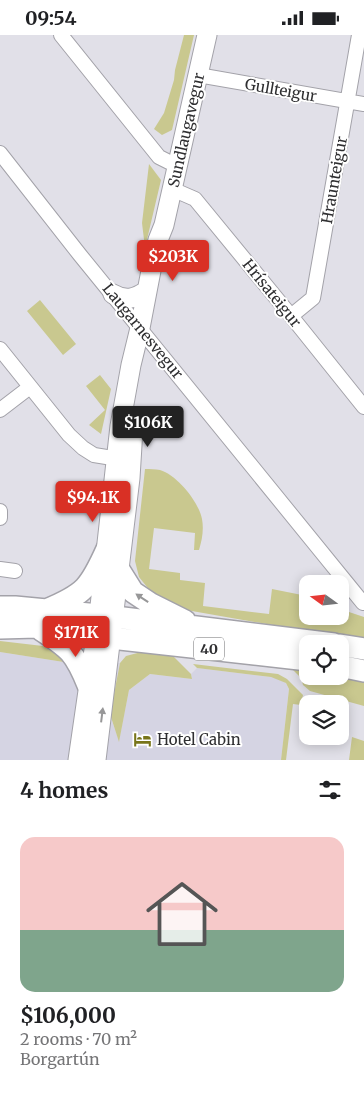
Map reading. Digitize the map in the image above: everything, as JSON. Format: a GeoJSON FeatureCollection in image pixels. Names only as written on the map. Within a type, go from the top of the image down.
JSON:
{"type":"FeatureCollection","features":[{"type":"Feature","properties":{"kind":"main road"},"geometry":{"type":"LineString","coordinates":[[88,685],[79,663],[41,619],[86,587],[96,574],[107,549]]}},
{"type":"Feature","properties":{"kind":"main road"},"geometry":{"type":"LineString","coordinates":[[118,568],[133,592],[166,612],[201,628]]}},
{"type":"Feature","properties":{"kind":"main road","name":"40"},"geometry":{"type":"LineString","coordinates":[[5,606],[41,619],[106,627],[201,628],[299,648]]}},
{"type":"Feature","properties":{"kind":"main road","name":"40"},"geometry":{"type":"LineString","coordinates":[[0,628],[41,619]]}},
{"type":"Feature","properties":{"kind":"main road"},"geometry":{"type":"LineString","coordinates":[[106,627],[299,649]]}},
{"type":"Feature","properties":{"kind":"main road"},"geometry":{"type":"LineString","coordinates":[[349,646],[364,649]]}},
{"type":"Feature","properties":{"kind":"main road"},"geometry":{"type":"LineString","coordinates":[[349,668],[364,671]]}},
{"type":"Feature","properties":{"kind":"street"},"geometry":{"type":"LineString","coordinates":[[60,35],[159,157],[177,166]]}},
{"type":"Feature","properties":{"kind":"street","name":"Sundlaugavegur"},"geometry":{"type":"LineString","coordinates":[[144,333],[146,291],[156,247],[164,225],[207,35]]}},
{"type":"Feature","properties":{"kind":"street","name":"Hraunteigur"},"geometry":{"type":"LineString","coordinates":[[291,316],[313,298],[359,35]]}},
{"type":"Feature","properties":{"kind":"street","name":"Gullteigur"},"geometry":{"type":"LineString","coordinates":[[198,75],[364,104]]}},
{"type":"Feature","properties":{"kind":"street","name":"Laugarnesvegur"},"geometry":{"type":"LineString","coordinates":[[0,153],[363,603]]}},
{"type":"Feature","properties":{"kind":"street","name":"Hrísateigur"},"geometry":{"type":"LineString","coordinates":[[172,189],[195,199],[364,407]]}},
{"type":"Feature","properties":{"kind":"street","name":"Sundlaugavegur"},"geometry":{"type":"LineString","coordinates":[[144,333],[155,288],[164,238],[164,225]]}},
{"type":"Feature","properties":{"kind":"street"},"geometry":{"type":"LineString","coordinates":[[113,295],[127,299],[137,297],[146,291]]}},
{"type":"Feature","properties":{"kind":"street"},"geometry":{"type":"LineString","coordinates":[[78,760],[88,685],[106,627],[118,568],[124,460],[120,426],[130,365],[144,333]]}},
{"type":"Feature","properties":{"kind":"street"},"geometry":{"type":"LineString","coordinates":[[0,349],[69,435],[83,448],[94,455],[124,460]]}},
{"type":"Feature","properties":{"kind":"street"},"geometry":{"type":"LineString","coordinates":[[0,410],[30,387]]}},
{"type":"Feature","properties":{"kind":"street"},"geometry":{"type":"LineString","coordinates":[[96,760],[106,627],[107,549],[124,460]]}},
{"type":"Feature","properties":{"kind":"street"},"geometry":{"type":"LineString","coordinates":[[0,511],[0,517]]}},
{"type":"Feature","properties":{"kind":"street"},"geometry":{"type":"LineString","coordinates":[[0,569],[15,571]]}},
{"type":"Feature","properties":{"kind":"shaded area"},"geometry":{"type":"Polygon","coordinates":[[[184,35],[194,35],[172,130],[162,135],[154,129],[164,113],[184,35]]]}},
{"type":"Feature","properties":{"kind":"shaded area"},"geometry":{"type":"Polygon","coordinates":[[[149,164],[161,180],[145,248],[142,223],[149,164]]]}},
{"type":"Feature","properties":{"kind":"shaded area"},"geometry":{"type":"Polygon","coordinates":[[[40,300],[76,344],[63,355],[27,311],[40,300]]]}},
{"type":"Feature","properties":{"kind":"shaded area"},"geometry":{"type":"Polygon","coordinates":[[[100,375],[111,389],[101,434],[89,425],[105,410],[86,386],[100,375]]]}},
{"type":"Feature","properties":{"kind":"shaded area"},"geometry":{"type":"Polygon","coordinates":[[[145,469],[160,470],[180,483],[197,505],[202,519],[202,539],[199,550],[194,550],[195,533],[154,528],[149,569],[180,573],[180,580],[205,583],[203,606],[269,614],[272,589],[299,594],[299,625],[349,625],[349,612],[364,617],[364,641],[349,638],[349,635],[330,635],[169,607],[151,592],[139,577],[135,561],[145,469]]]}},
{"type":"Feature","properties":{"kind":"shaded area"},"geometry":{"type":"Polygon","coordinates":[[[0,641],[43,646],[70,663],[0,652],[0,641]]]}},
{"type":"Feature","properties":{"kind":"shaded area"},"geometry":{"type":"Polygon","coordinates":[[[145,651],[172,655],[191,674],[192,679],[150,674],[129,690],[119,742],[110,714],[120,663],[126,656],[145,651]]]}},
{"type":"Feature","properties":{"kind":"shaded area"},"geometry":{"type":"Polygon","coordinates":[[[0,652],[70,663],[120,663],[110,715],[119,741],[129,690],[150,674],[192,679],[191,674],[197,668],[280,679],[286,683],[289,689],[281,760],[0,760],[0,652]]]}},
{"type":"Feature","properties":{"kind":"shaded area"},"geometry":{"type":"Polygon","coordinates":[[[189,652],[299,667],[299,676],[293,670],[190,658],[189,652]]]}},
{"type":"Feature","properties":{"kind":"shaded area"},"geometry":{"type":"Polygon","coordinates":[[[193,664],[278,674],[287,679],[303,695],[299,695],[299,705],[293,704],[286,760],[281,760],[289,689],[286,683],[271,677],[197,668],[193,664]]]}},
{"type":"Feature","properties":{"kind":"shaded area"},"geometry":{"type":"Polygon","coordinates":[[[349,678],[364,680],[364,706],[349,702],[349,695],[324,695],[310,691],[303,685],[349,685],[349,678]]]}},
{"type":"Feature","properties":{"kind":"shaded area"},"geometry":{"type":"Polygon","coordinates":[[[352,737],[364,741],[364,760],[349,760],[352,737]]]}},
{"type":"Feature","properties":{"kind":"place","name":"Hotel Cabin"},"geometry":{"type":"Point","coordinates":[143,739]}}]}
